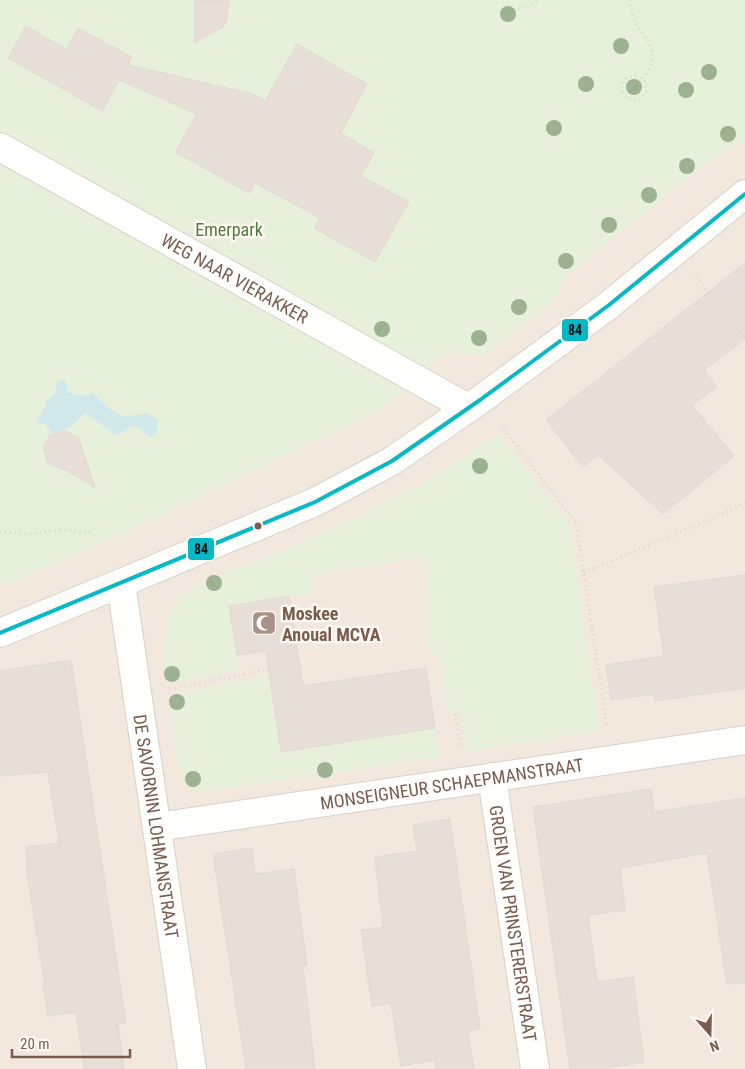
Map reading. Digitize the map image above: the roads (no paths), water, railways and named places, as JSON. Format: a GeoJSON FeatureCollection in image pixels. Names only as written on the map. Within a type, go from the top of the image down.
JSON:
{"type":"FeatureCollection","features":[{"type":"Feature","properties":{"kind":"street","name":"WEG NAAR VIERAKKER"},"geometry":{"type":"LineString","coordinates":[[0,147],[474,404]]}},
{"type":"Feature","properties":{"kind":"street"},"geometry":{"type":"LineString","coordinates":[[0,633],[315,502],[392,461],[474,404],[609,305],[745,194]]}},
{"type":"Feature","properties":{"kind":"street","name":"DE SAVORNIN LOHMANSTRAAT"},"geometry":{"type":"LineString","coordinates":[[121,583],[192,1069]]}},
{"type":"Feature","properties":{"kind":"street","name":"MONSEIGNEUR SCHAEPMANSTRAAT"},"geometry":{"type":"LineString","coordinates":[[157,827],[745,740]]}},
{"type":"Feature","properties":{"kind":"street","name":"GROEN VAN PRINSTERERSTRAAT"},"geometry":{"type":"LineString","coordinates":[[492,777],[534,1069]]}},
{"type":"Feature","properties":{"kind":"water"},"geometry":{"type":"Polygon","coordinates":[[[63,379],[67,384],[68,392],[80,396],[92,393],[117,414],[126,416],[148,414],[158,420],[156,432],[151,437],[133,426],[116,435],[85,413],[71,427],[52,433],[45,424],[37,423],[46,402],[57,391],[55,386],[63,379]]]}},
{"type":"Feature","properties":{"kind":"place","name":"Moskee Anoual MCVA"},"geometry":{"type":"Point","coordinates":[264,623]}},
{"type":"Feature","properties":{"kind":"park label","name":"Emerpark"},"geometry":{"type":"Point","coordinates":[229,229]}}]}
